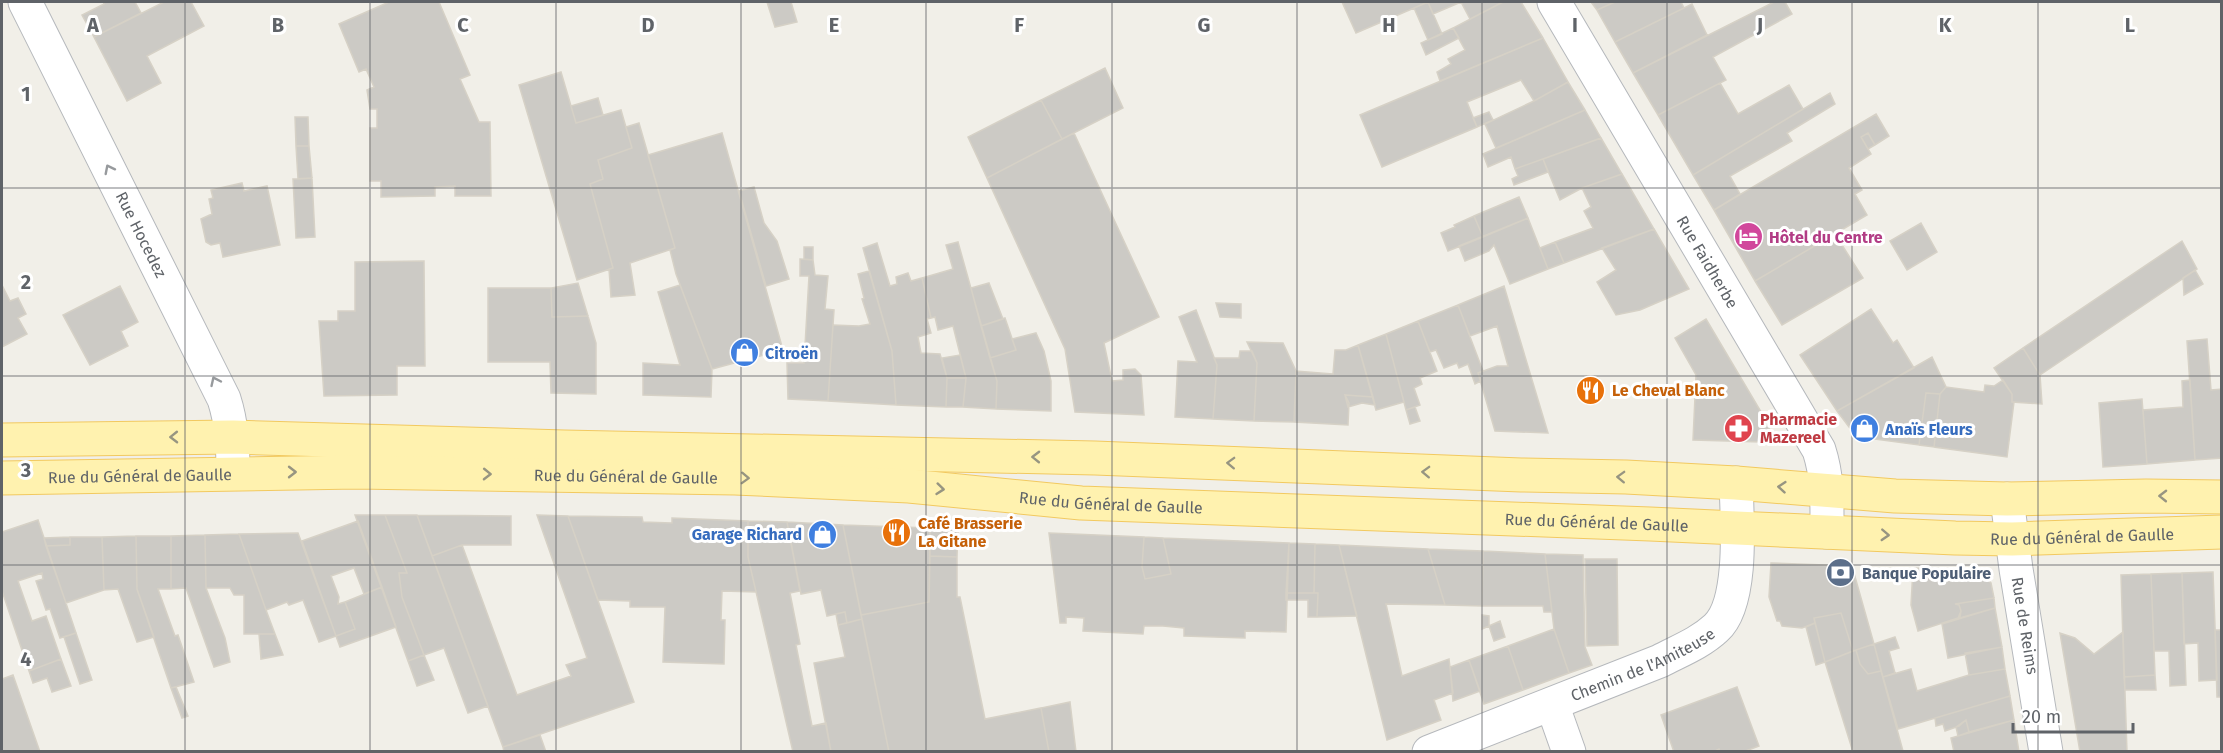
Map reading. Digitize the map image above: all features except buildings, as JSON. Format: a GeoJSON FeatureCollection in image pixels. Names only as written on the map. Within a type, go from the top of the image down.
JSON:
{"type":"FeatureCollection","features":[{"type":"Feature","properties":{"kind":"main road","name":"Rue du Général de Gaulle"},"geometry":{"type":"LineString","coordinates":[[2,440],[232,437],[564,447],[1095,458],[1488,474],[1626,477],[1895,496],[2007,499],[2135,496],[2222,497]]}},
{"type":"Feature","properties":{"kind":"main road","name":"Rue du Général de Gaulle"},"geometry":{"type":"LineString","coordinates":[[2,478],[412,472],[735,478],[861,482],[1081,503],[2013,539],[2222,532]]}},
{"type":"Feature","properties":{"kind":"street","name":"Rue Hocedez"},"geometry":{"type":"LineString","coordinates":[[25,2],[224,399],[232,437],[233,473]]}},
{"type":"Feature","properties":{"kind":"street","name":"Rue Faidherbe"},"geometry":{"type":"LineString","coordinates":[[1554,2],[1819,450],[1828,491],[1827,532]]}},
{"type":"Feature","properties":{"kind":"street","name":"Chemin de l'Amiteuse"},"geometry":{"type":"LineString","coordinates":[[1429,752],[1660,660],[1695,644],[1718,627],[1729,607],[1735,581],[1736,483]]}},
{"type":"Feature","properties":{"kind":"street","name":"Rue de Reims"},"geometry":{"type":"LineString","coordinates":[[2007,499],[2046,752]]}},
{"type":"Feature","properties":{"kind":"street"},"geometry":{"type":"LineString","coordinates":[[1552,704],[1569,752]]}},
{"type":"Feature","properties":{"kind":"place","name":"Hôtel du Centre"},"geometry":{"type":"Point","coordinates":[1748,237]}},
{"type":"Feature","properties":{"kind":"place","name":"Citroën"},"geometry":{"type":"Point","coordinates":[744,353]}},
{"type":"Feature","properties":{"kind":"place","name":"Le Cheval Blanc"},"geometry":{"type":"Point","coordinates":[1591,390]}},
{"type":"Feature","properties":{"kind":"place","name":"Pharmacie Mazereel"},"geometry":{"type":"Point","coordinates":[1739,428]}},
{"type":"Feature","properties":{"kind":"place","name":"Anaïs Fleurs"},"geometry":{"type":"Point","coordinates":[1864,429]}},
{"type":"Feature","properties":{"kind":"place","name":"Café Brasserie La Gitane"},"geometry":{"type":"Point","coordinates":[897,532]}},
{"type":"Feature","properties":{"kind":"place","name":"Garage Richard"},"geometry":{"type":"Point","coordinates":[823,534]}},
{"type":"Feature","properties":{"kind":"place","name":"Banque Populaire"},"geometry":{"type":"Point","coordinates":[1841,573]}}]}
